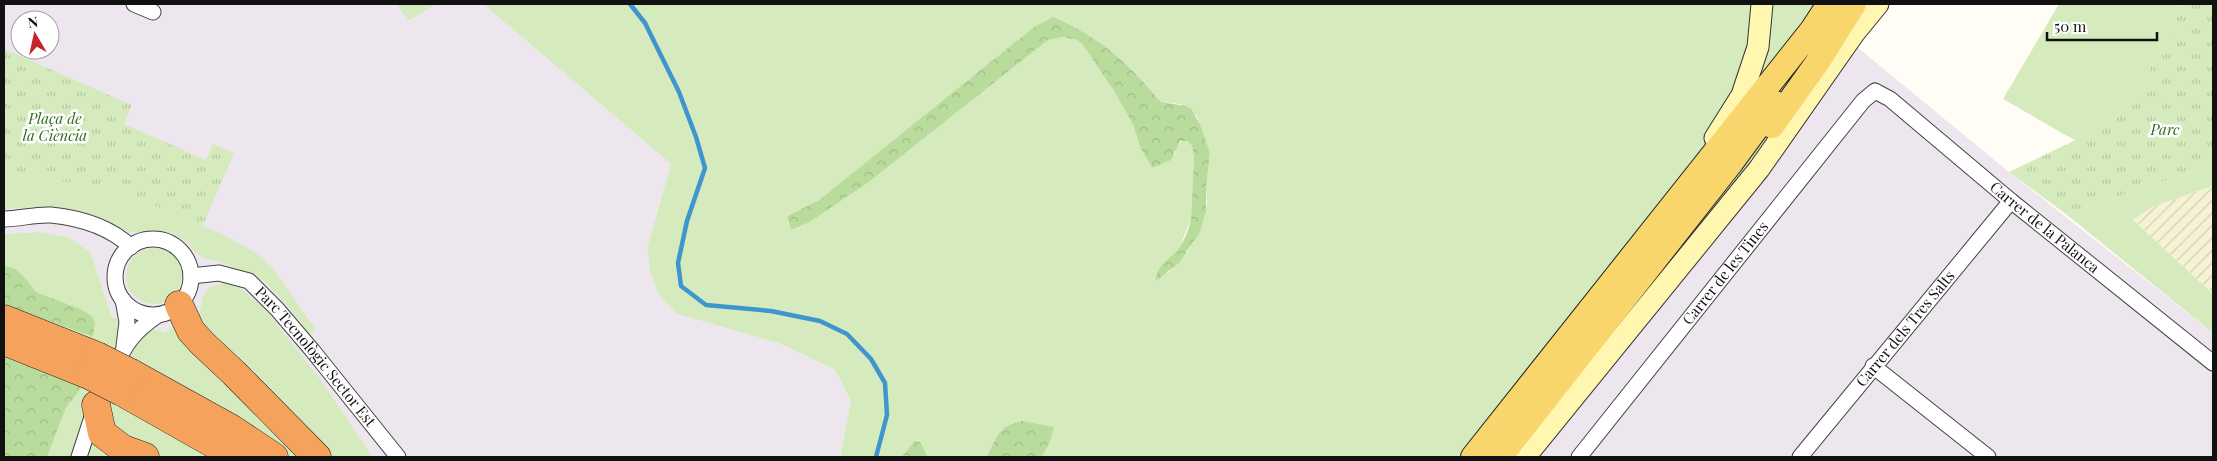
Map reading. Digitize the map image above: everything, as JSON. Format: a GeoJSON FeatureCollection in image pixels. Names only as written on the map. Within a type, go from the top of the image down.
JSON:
{"type":"FeatureCollection","features":[{"type":"Feature","properties":{"kind":"highway"},"geometry":{"type":"LineString","coordinates":[[169,310],[317,457]]}},
{"type":"Feature","properties":{"kind":"highway"},"geometry":{"type":"LineString","coordinates":[[4,318],[93,365]]}},
{"type":"Feature","properties":{"kind":"highway"},"geometry":{"type":"LineString","coordinates":[[4,341],[93,365],[126,371],[232,429],[274,457]]}},
{"type":"Feature","properties":{"kind":"highway"},"geometry":{"type":"LineString","coordinates":[[126,371],[234,457]]}},
{"type":"Feature","properties":{"kind":"highway"},"geometry":{"type":"LineString","coordinates":[[96,405],[102,432],[123,448],[144,457]]}},
{"type":"Feature","properties":{"kind":"main road"},"geometry":{"type":"LineString","coordinates":[[1672,208],[1742,95],[1758,47],[1762,4]]}},
{"type":"Feature","properties":{"kind":"main road"},"geometry":{"type":"LineString","coordinates":[[1473,457],[1812,30],[1829,4]]}},
{"type":"Feature","properties":{"kind":"main road"},"geometry":{"type":"LineString","coordinates":[[1500,457],[1731,163],[1821,39],[1844,4]]}},
{"type":"Feature","properties":{"kind":"main road"},"geometry":{"type":"LineString","coordinates":[[1516,457],[1735,179],[1817,63],[1854,4]]}},
{"type":"Feature","properties":{"kind":"main road"},"geometry":{"type":"LineString","coordinates":[[1525,457],[1759,169],[1855,32],[1878,4]]}},
{"type":"Feature","properties":{"kind":"street"},"geometry":{"type":"LineString","coordinates":[[134,4],[153,12]]}},
{"type":"Feature","properties":{"kind":"street","name":"Carrer de la Palanca"},"geometry":{"type":"LineString","coordinates":[[1876,91],[1890,99],[2011,201],[2213,363]]}},
{"type":"Feature","properties":{"kind":"street","name":"Carrer de les Tines"},"geometry":{"type":"LineString","coordinates":[[1579,457],[1857,109],[1876,91]]}},
{"type":"Feature","properties":{"kind":"street","name":"Carrer dels Tres Salts"},"geometry":{"type":"LineString","coordinates":[[1800,457],[1873,366],[2011,201]]}},
{"type":"Feature","properties":{"kind":"street"},"geometry":{"type":"LineString","coordinates":[[4,219],[50,215],[98,225],[120,237],[131,247]]}},
{"type":"Feature","properties":{"kind":"street"},"geometry":{"type":"LineString","coordinates":[[79,457],[96,405],[126,371],[138,328],[169,310],[188,292],[191,276],[189,264],[182,253],[167,242],[148,240],[131,247],[122,257],[116,269],[117,288],[123,300],[127,322],[126,371]]}},
{"type":"Feature","properties":{"kind":"street","name":"Parc Tecnològic Sector Est"},"geometry":{"type":"LineString","coordinates":[[191,276],[219,274],[249,281],[277,309],[312,350],[398,457]]}},
{"type":"Feature","properties":{"kind":"street"},"geometry":{"type":"LineString","coordinates":[[123,300],[136,311],[169,310]]}},
{"type":"Feature","properties":{"kind":"street"},"geometry":{"type":"LineString","coordinates":[[1873,366],[1988,457]]}},
{"type":"Feature","properties":{"kind":"street"},"geometry":{"type":"LineString","coordinates":[[1535,457],[1552,425]]}},
{"type":"Feature","properties":{"kind":"shaded area"},"geometry":{"type":"Polygon","coordinates":[[[4,4],[396,4],[409,21],[436,4],[483,4],[671,164],[647,248],[650,272],[659,296],[677,314],[781,344],[835,370],[851,401],[840,457],[373,457],[321,380],[202,298],[200,310],[164,332],[112,317],[91,253],[36,232],[4,234],[4,4]]]}},
{"type":"Feature","properties":{"kind":"shaded area"},"geometry":{"type":"Polygon","coordinates":[[[1857,47],[2009,172],[2213,333],[2213,457],[1531,457],[1857,47]]]}},
{"type":"Feature","properties":{"kind":"shaded area"},"geometry":{"type":"Polygon","coordinates":[[[2213,186],[2213,294],[2133,220],[2152,207],[2213,186]]]}},
{"type":"Feature","properties":{"kind":"green space"},"geometry":{"type":"Polygon","coordinates":[[[396,4],[436,4],[409,21],[396,4]]]}},
{"type":"Feature","properties":{"kind":"green space"},"geometry":{"type":"Polygon","coordinates":[[[483,4],[1889,4],[1531,457],[1042,457],[1052,433],[1022,421],[1008,426],[999,434],[986,457],[928,457],[924,449],[914,441],[902,457],[840,457],[851,401],[835,370],[781,344],[677,314],[659,296],[650,272],[647,248],[671,164],[483,4]],[[1053,18],[1034,27],[819,200],[787,216],[791,230],[810,222],[869,182],[1048,40],[1063,37],[1077,40],[1083,45],[1114,91],[1133,125],[1140,147],[1152,168],[1175,154],[1179,142],[1187,141],[1192,146],[1194,157],[1191,219],[1180,247],[1156,274],[1168,273],[1188,251],[1202,225],[1207,204],[1206,189],[1210,153],[1197,116],[1180,104],[1161,102],[1113,52],[1071,26],[1053,18]]]}},
{"type":"Feature","properties":{"kind":"green space"},"geometry":{"type":"Polygon","coordinates":[[[2059,4],[2178,4],[2173,26],[2150,69],[2113,122],[2076,141],[2003,99],[2059,4]]]}},
{"type":"Feature","properties":{"kind":"green space","name":"Parc"},"geometry":{"type":"Polygon","coordinates":[[[2178,4],[2213,4],[2213,165],[2067,215],[2009,172],[2113,122],[2150,69],[2173,26],[2178,4]]]}},
{"type":"Feature","properties":{"kind":"green space"},"geometry":{"type":"Polygon","coordinates":[[[1053,17],[1086,34],[1113,52],[1161,102],[1186,106],[1192,110],[1200,124],[1210,153],[1206,189],[1206,211],[1200,232],[1179,263],[1156,281],[1156,276],[1161,266],[1183,242],[1191,219],[1194,157],[1192,146],[1187,141],[1180,141],[1171,160],[1152,168],[1140,147],[1133,125],[1114,91],[1083,45],[1077,40],[1063,37],[1048,40],[869,182],[810,222],[791,230],[787,216],[819,200],[1034,27],[1053,17]]]}},
{"type":"Feature","properties":{"kind":"green space","name":"Plaça de la Ciència"},"geometry":{"type":"Polygon","coordinates":[[[4,49],[10,52],[10,60],[29,60],[132,105],[124,124],[206,160],[213,144],[234,153],[202,227],[145,201],[95,186],[4,173],[4,49]]]}},
{"type":"Feature","properties":{"kind":"green space"},"geometry":{"type":"Polygon","coordinates":[[[2213,165],[2213,186],[2152,207],[2133,220],[2213,294],[2213,333],[2067,215],[2213,165]]]}},
{"type":"Feature","properties":{"kind":"green space"},"geometry":{"type":"Polygon","coordinates":[[[4,173],[95,186],[145,201],[224,235],[256,253],[273,268],[316,330],[309,334],[290,309],[264,281],[221,262],[203,258],[187,242],[171,233],[128,232],[78,211],[50,207],[4,209],[4,173]]]}},
{"type":"Feature","properties":{"kind":"green space"},"geometry":{"type":"Polygon","coordinates":[[[36,232],[68,237],[91,253],[112,317],[164,332],[200,310],[202,298],[209,287],[224,283],[239,287],[264,308],[321,380],[373,457],[47,457],[66,408],[83,386],[4,355],[4,305],[93,337],[78,308],[36,292],[16,269],[4,265],[4,234],[36,232]]]}},
{"type":"Feature","properties":{"kind":"green space"},"geometry":{"type":"Polygon","coordinates":[[[148,248],[160,248],[174,256],[182,270],[180,287],[174,296],[160,304],[148,304],[138,299],[131,292],[126,282],[126,270],[131,260],[138,253],[148,248]]]}},
{"type":"Feature","properties":{"kind":"green space"},"geometry":{"type":"Polygon","coordinates":[[[4,265],[16,269],[36,292],[78,308],[92,316],[95,323],[93,337],[4,305],[4,265]]]}},
{"type":"Feature","properties":{"kind":"green space"},"geometry":{"type":"Polygon","coordinates":[[[4,355],[83,386],[66,408],[47,457],[4,457],[4,355]]]}},
{"type":"Feature","properties":{"kind":"green space"},"geometry":{"type":"Polygon","coordinates":[[[1022,421],[1054,427],[1042,457],[986,457],[999,434],[1007,426],[1022,421]]]}},
{"type":"Feature","properties":{"kind":"green space"},"geometry":{"type":"Polygon","coordinates":[[[914,441],[920,442],[928,457],[902,457],[914,441]]]}},
{"type":"Feature","properties":{"kind":"waterway"},"geometry":{"type":"LineString","coordinates":[[630,4],[645,23],[679,92],[696,137],[705,168],[687,221],[678,263],[681,286],[706,305],[771,311],[820,321],[847,334],[871,359],[885,383],[887,415],[876,457]]}}]}
